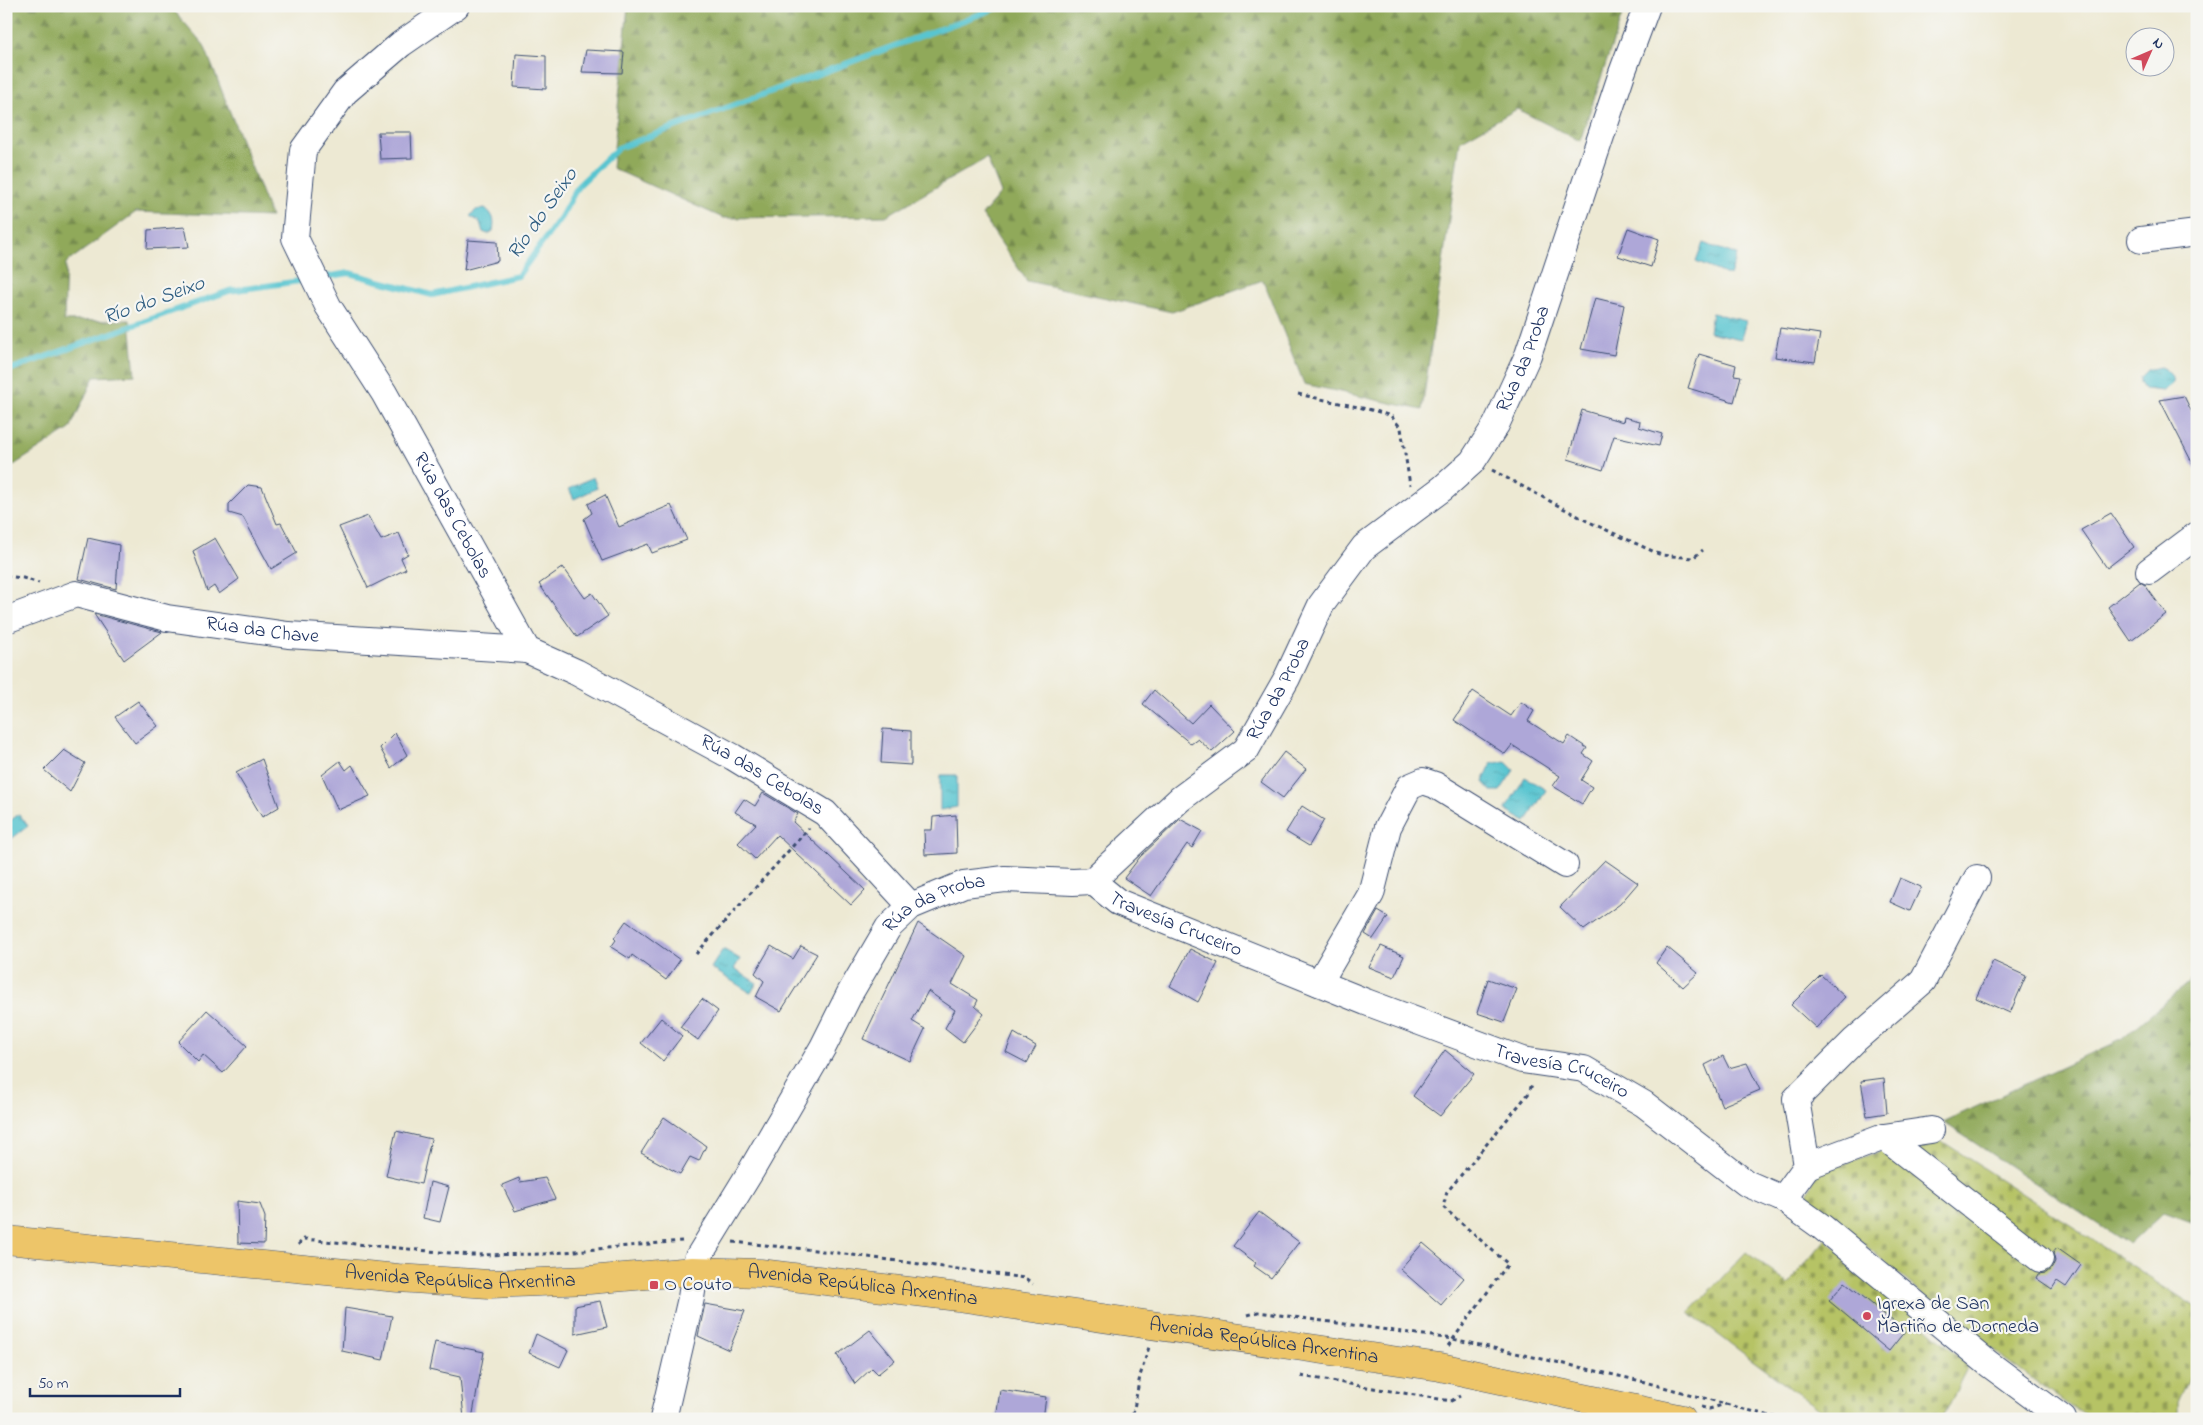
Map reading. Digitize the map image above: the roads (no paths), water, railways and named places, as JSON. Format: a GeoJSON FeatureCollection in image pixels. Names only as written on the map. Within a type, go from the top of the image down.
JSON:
{"type":"FeatureCollection","features":[{"type":"Feature","properties":{"kind":"main road","name":"Avenida República Arxentina"},"geometry":{"type":"LineString","coordinates":[[6,1240],[398,1278],[489,1284],[590,1280],[693,1271],[770,1274],[958,1297],[1152,1327],[1440,1367],[1682,1419]]}},
{"type":"Feature","properties":{"kind":"street","name":"Rúa das Cebolas"},"geometry":{"type":"LineString","coordinates":[[456,6],[401,44],[345,92],[303,150],[296,238],[328,306],[384,393],[526,650],[576,672],[734,757],[825,813],[911,906]]}},
{"type":"Feature","properties":{"kind":"street","name":"Rúa da Proba"},"geometry":{"type":"LineString","coordinates":[[663,1419],[697,1259],[823,1047],[850,993],[888,928],[911,906],[964,884],[1005,879],[1092,881],[1180,799],[1246,750],[1287,678],[1321,605],[1364,547],[1415,507],[1443,488],[1472,462],[1496,425],[1528,355],[1622,73],[1647,6]]}},
{"type":"Feature","properties":{"kind":"street"},"geometry":{"type":"LineString","coordinates":[[2141,240],[2197,233]]}},
{"type":"Feature","properties":{"kind":"street"},"geometry":{"type":"LineString","coordinates":[[2149,571],[2197,535]]}},
{"type":"Feature","properties":{"kind":"street","name":"Rúa da Chave"},"geometry":{"type":"LineString","coordinates":[[6,620],[76,594],[167,618],[288,635],[526,650]]}},
{"type":"Feature","properties":{"kind":"street"},"geometry":{"type":"LineString","coordinates":[[1319,983],[1371,894],[1388,827],[1409,787],[1423,781],[1435,785],[1565,865]]}},
{"type":"Feature","properties":{"kind":"street"},"geometry":{"type":"LineString","coordinates":[[1807,1166],[1796,1099],[1855,1040],[1923,981],[1977,878]]}},
{"type":"Feature","properties":{"kind":"street","name":"Travesía Cruceiro"},"geometry":{"type":"LineString","coordinates":[[1092,881],[1118,902],[1319,983],[1522,1060],[1584,1069],[1644,1104],[1746,1183],[1783,1199],[1822,1227],[1989,1364],[2063,1419]]}},
{"type":"Feature","properties":{"kind":"street"},"geometry":{"type":"LineString","coordinates":[[1783,1199],[1807,1166],[1884,1137],[1931,1130]]}},
{"type":"Feature","properties":{"kind":"street"},"geometry":{"type":"LineString","coordinates":[[1884,1137],[2040,1259]]}},
{"type":"Feature","properties":{"kind":"water"},"geometry":{"type":"Polygon","coordinates":[[[485,208],[494,221],[493,231],[488,234],[483,232],[480,222],[470,216],[476,210],[485,208]]]}},
{"type":"Feature","properties":{"kind":"water"},"geometry":{"type":"Polygon","coordinates":[[[1703,243],[1737,255],[1730,276],[1696,262],[1703,243]]]}},
{"type":"Feature","properties":{"kind":"water"},"geometry":{"type":"Polygon","coordinates":[[[1712,313],[1746,321],[1741,339],[1709,332],[1712,313]]]}},
{"type":"Feature","properties":{"kind":"water"},"geometry":{"type":"Polygon","coordinates":[[[2160,367],[2169,373],[2173,383],[2163,391],[2144,389],[2140,383],[2140,377],[2147,370],[2160,367]]]}},
{"type":"Feature","properties":{"kind":"water"},"geometry":{"type":"Polygon","coordinates":[[[593,477],[597,488],[574,499],[569,489],[593,477]]]}},
{"type":"Feature","properties":{"kind":"water"},"geometry":{"type":"Polygon","coordinates":[[[1505,761],[1514,770],[1500,791],[1491,791],[1483,782],[1491,764],[1505,761]]]}},
{"type":"Feature","properties":{"kind":"water"},"geometry":{"type":"Polygon","coordinates":[[[940,775],[957,775],[957,807],[940,810],[940,775]]]}},
{"type":"Feature","properties":{"kind":"water"},"geometry":{"type":"Polygon","coordinates":[[[1525,777],[1546,790],[1526,822],[1505,810],[1525,777]]]}},
{"type":"Feature","properties":{"kind":"water"},"geometry":{"type":"Polygon","coordinates":[[[19,814],[28,826],[6,843],[6,824],[19,814]]]}},
{"type":"Feature","properties":{"kind":"water"},"geometry":{"type":"Polygon","coordinates":[[[723,949],[740,959],[734,969],[757,983],[751,993],[711,968],[723,949]]]}},
{"type":"Feature","properties":{"kind":"waterway","name":"Río do Seixo"},"geometry":{"type":"LineString","coordinates":[[320,278],[349,273],[432,295],[518,276],[561,217],[578,186],[618,148],[1002,6]]}},
{"type":"Feature","properties":{"kind":"waterway","name":"Río do Seixo"},"geometry":{"type":"LineString","coordinates":[[6,371],[229,291],[307,280]]}},
{"type":"Feature","properties":{"kind":"place","name":"O Couto"},"geometry":{"type":"Point","coordinates":[654,1285]}},
{"type":"Feature","properties":{"kind":"place","name":"Igrexa de San Martiño de Dorneda"},"geometry":{"type":"Point","coordinates":[1867,1316]}}]}
